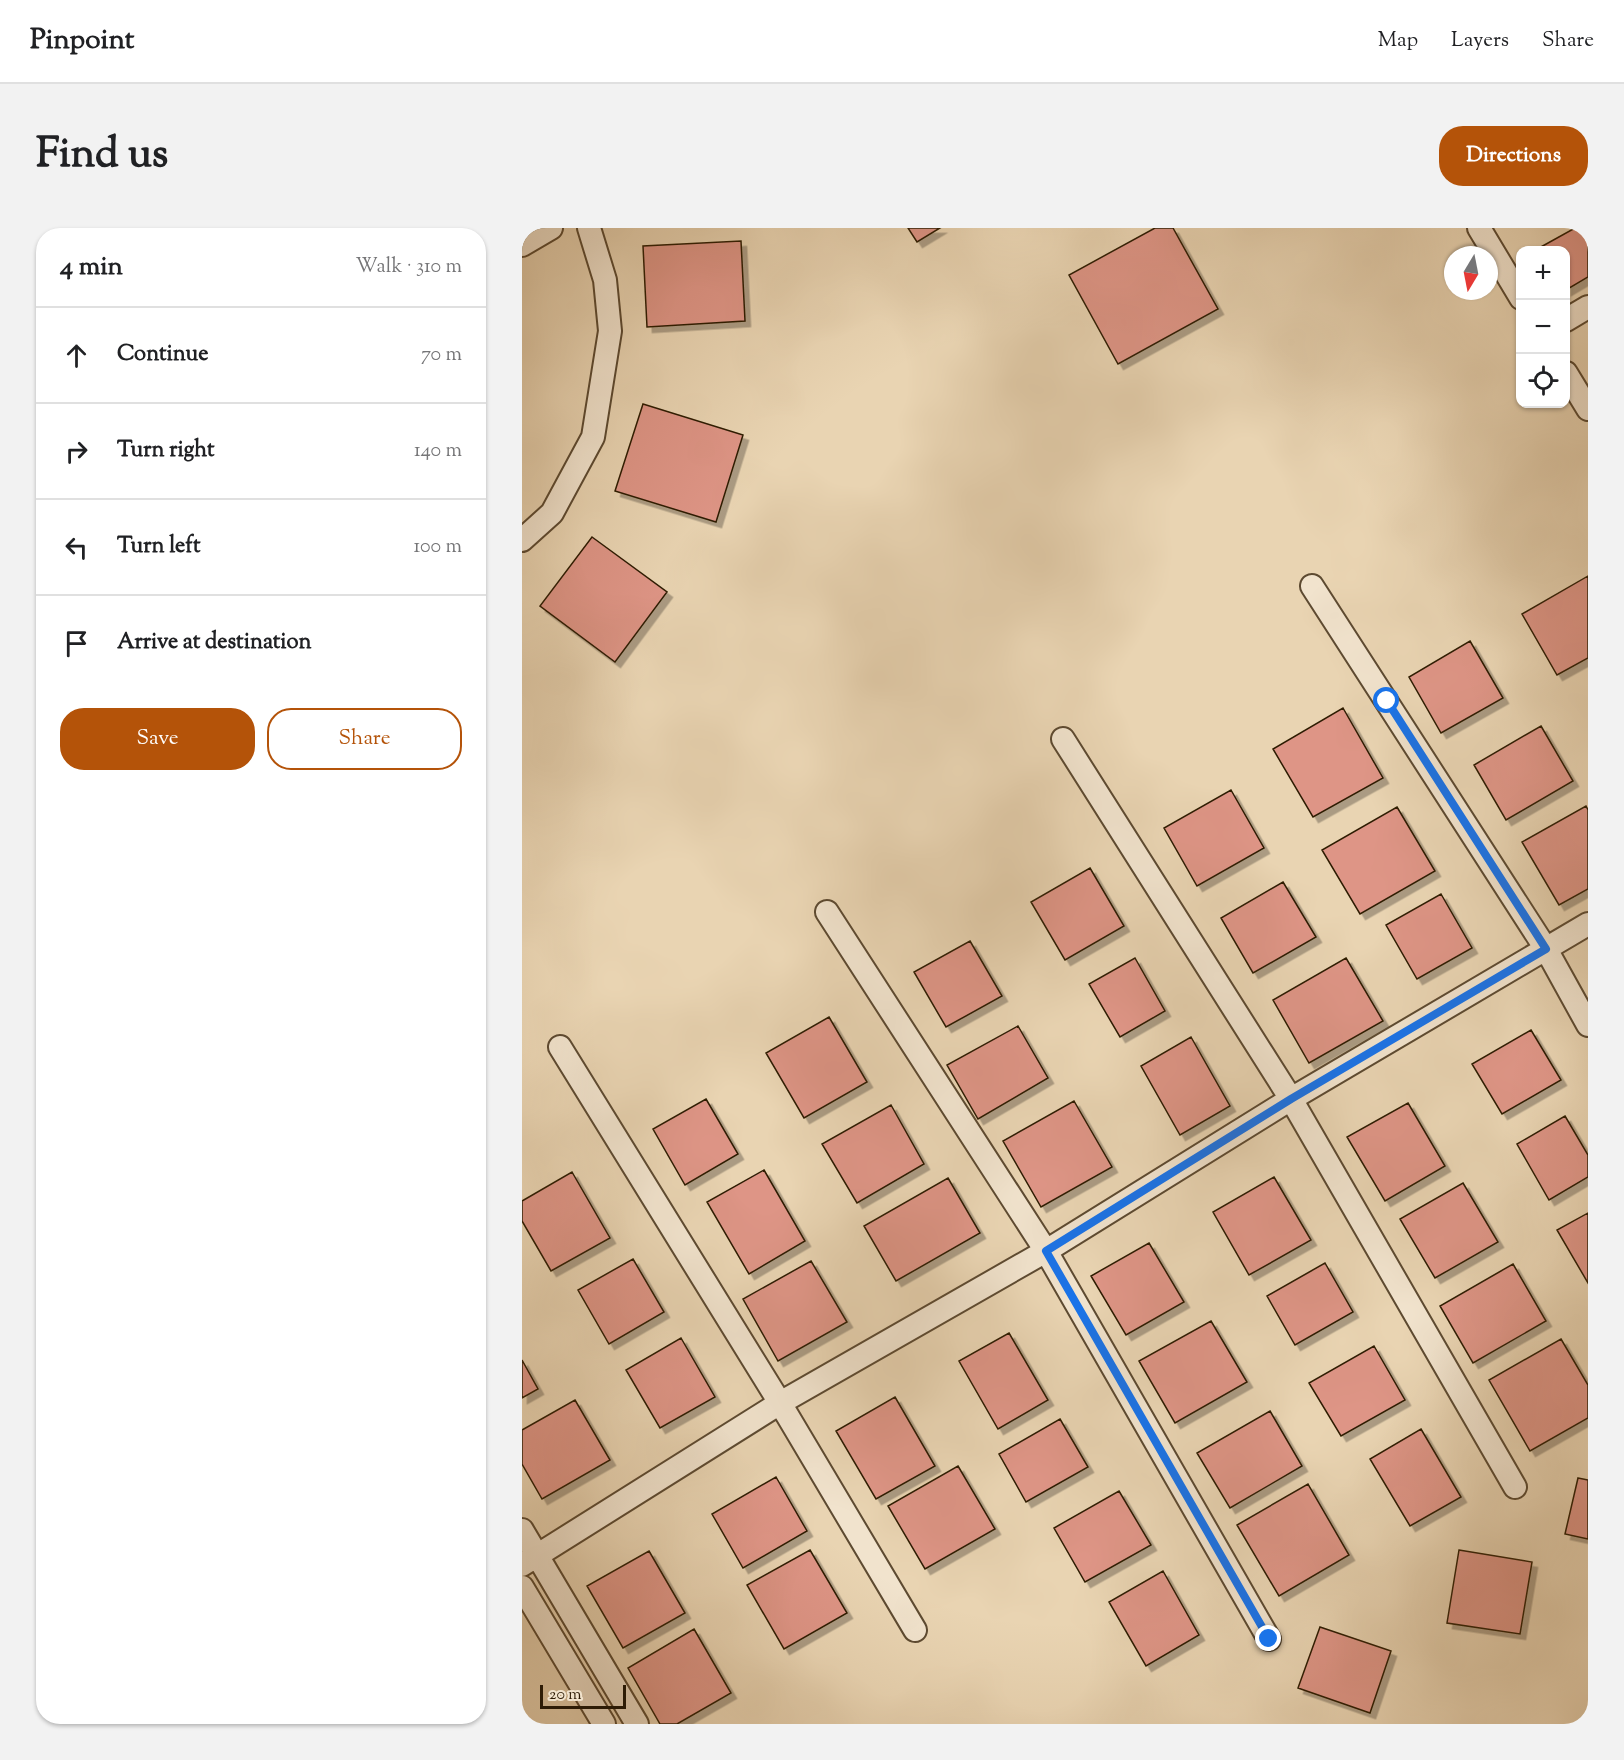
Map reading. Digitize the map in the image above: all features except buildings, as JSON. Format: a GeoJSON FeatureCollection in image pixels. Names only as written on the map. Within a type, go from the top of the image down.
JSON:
{"type":"FeatureCollection","features":[{"type":"Feature","properties":{"kind":"street"},"geometry":{"type":"LineString","coordinates":[[522,245],[551,228]]}},
{"type":"Feature","properties":{"kind":"street"},"geometry":{"type":"LineString","coordinates":[[522,540],[552,513],[593,437],[610,331],[606,280],[589,228]]}},
{"type":"Feature","properties":{"kind":"street"},"geometry":{"type":"LineString","coordinates":[[1479,228],[1516,290]]}},
{"type":"Feature","properties":{"kind":"street"},"geometry":{"type":"LineString","coordinates":[[1570,318],[1588,307]]}},
{"type":"Feature","properties":{"kind":"street"},"geometry":{"type":"LineString","coordinates":[[1570,380],[1588,409]]}},
{"type":"Feature","properties":{"kind":"street"},"geometry":{"type":"LineString","coordinates":[[1312,586],[1546,949],[1588,1025]]}},
{"type":"Feature","properties":{"kind":"street"},"geometry":{"type":"LineString","coordinates":[[1063,739],[1291,1099],[1515,1487]]}},
{"type":"Feature","properties":{"kind":"street"},"geometry":{"type":"LineString","coordinates":[[827,912],[1046,1251],[1269,1639]]}},
{"type":"Feature","properties":{"kind":"street"},"geometry":{"type":"LineString","coordinates":[[530,1561],[780,1403],[1046,1251],[1291,1099],[1588,924]]}},
{"type":"Feature","properties":{"kind":"street"},"geometry":{"type":"LineString","coordinates":[[560,1047],[780,1403],[915,1630]]}},
{"type":"Feature","properties":{"kind":"street"},"geometry":{"type":"LineString","coordinates":[[522,1530],[530,1561],[637,1724]]}},
{"type":"Feature","properties":{"kind":"street"},"geometry":{"type":"LineString","coordinates":[[522,1587],[604,1724]]}},
{"type":"Feature","properties":{"kind":"route"},"geometry":{"type":"LineString","coordinates":[[1269,1639],[1046,1251],[1291,1099],[1546,949],[1387,701]]}}]}
